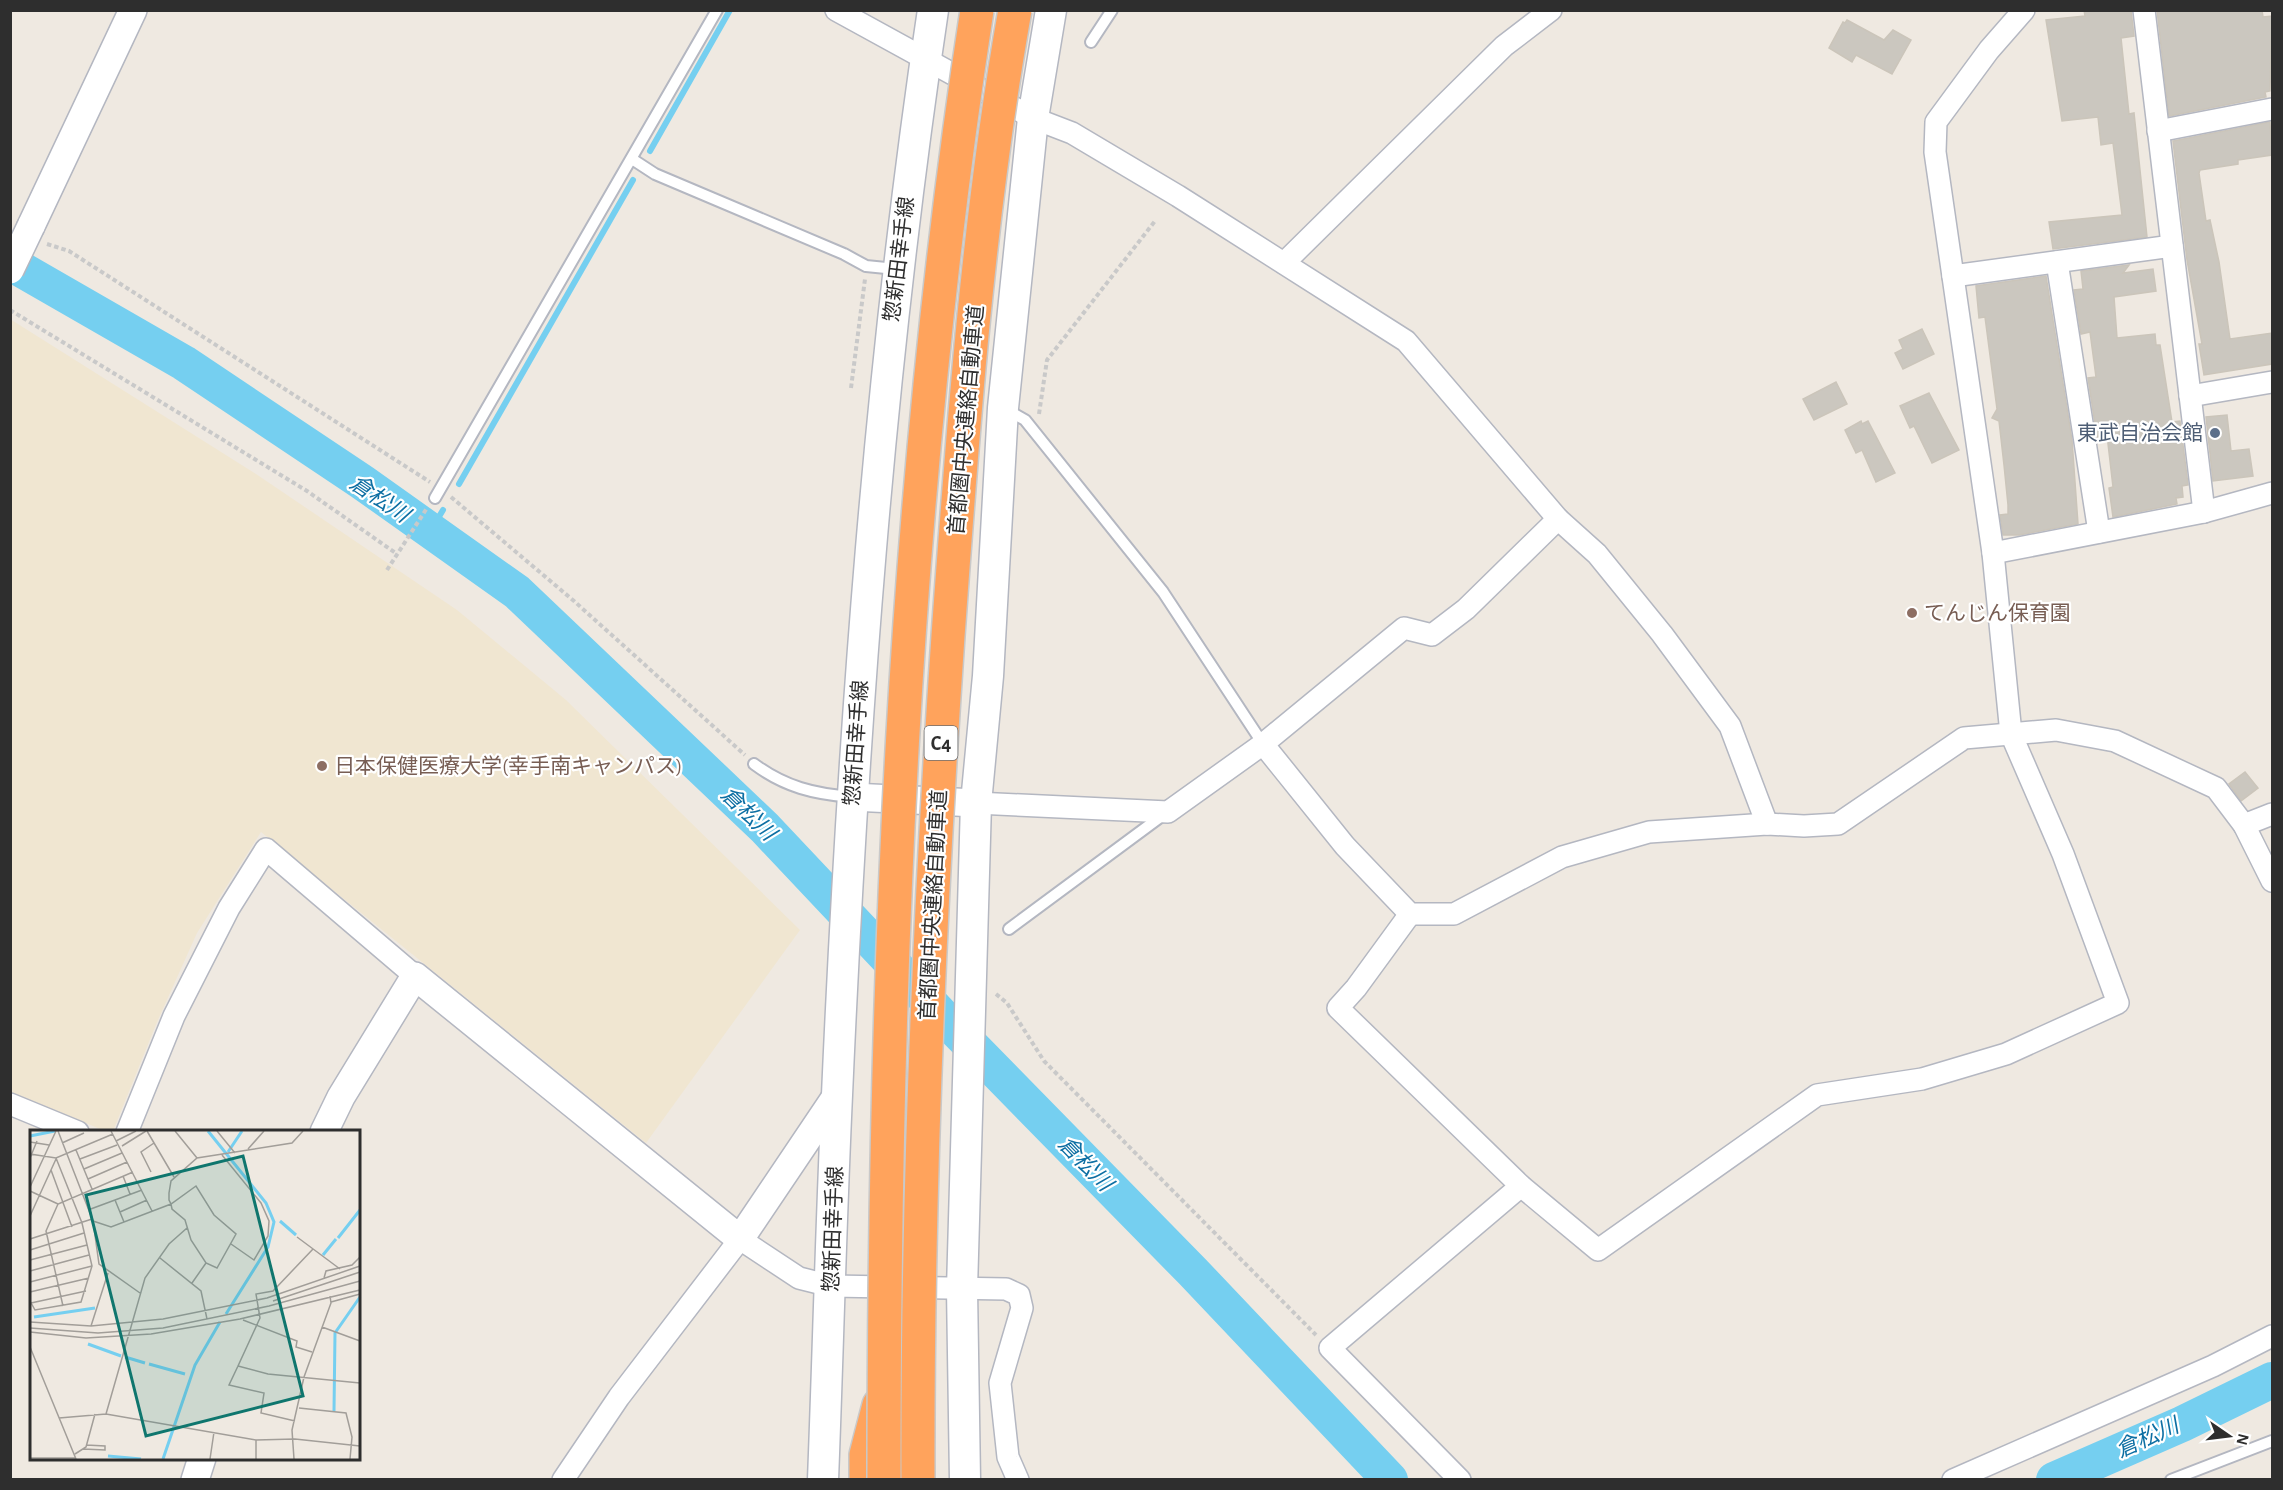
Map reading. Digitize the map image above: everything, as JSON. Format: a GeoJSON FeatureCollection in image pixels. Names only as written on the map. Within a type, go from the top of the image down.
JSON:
{"type":"FeatureCollection","features":[{"type":"Feature","properties":{"kind":"highway","name":"首都圏中央連絡自動車道"},"geometry":{"type":"LineString","coordinates":[[884,1479],[894,924],[903,710],[928,387],[955,150],[977,10]]}},
{"type":"Feature","properties":{"kind":"highway","name":"首都圏中央連絡自動車道"},"geometry":{"type":"LineString","coordinates":[[918,1479],[920,1245],[938,784],[970,362],[990,172],[1015,10]]}},
{"type":"Feature","properties":{"kind":"highway"},"geometry":{"type":"LineString","coordinates":[[866,1479],[866,1455],[884,1387]]}},
{"type":"Feature","properties":{"kind":"highway"},"geometry":{"type":"LineString","coordinates":[[917,1430],[927,1479]]}},
{"type":"Feature","properties":{"kind":"main road","name":"惣新田幸手線"},"geometry":{"type":"LineString","coordinates":[[823,1479],[837,1095],[852,797],[867,589],[897,269],[933,10]]}},
{"type":"Feature","properties":{"kind":"main road"},"geometry":{"type":"LineString","coordinates":[[965,1479],[962,1289],[976,803],[988,676],[1003,408],[1033,118],[1052,10]]}},
{"type":"Feature","properties":{"kind":"street"},"geometry":{"type":"LineString","coordinates":[[10,270],[35,233],[133,10]]}},
{"type":"Feature","properties":{"kind":"street"},"geometry":{"type":"LineString","coordinates":[[836,10],[1033,118],[1072,133],[1406,341],[1558,519],[1597,554],[1662,634],[1730,726],[1767,824]]}},
{"type":"Feature","properties":{"kind":"street"},"geometry":{"type":"LineString","coordinates":[[1410,914],[1356,988],[1338,1008],[1521,1186],[1598,1250],[1817,1095],[1922,1079],[2006,1054],[2118,1003],[2063,854],[2011,734],[1993,553],[1935,152],[1936,122],[1989,50],[2025,10]]}},
{"type":"Feature","properties":{"kind":"street"},"geometry":{"type":"LineString","coordinates":[[2144,10],[2204,512]]}},
{"type":"Feature","properties":{"kind":"street"},"geometry":{"type":"LineString","coordinates":[[1284,263],[1536,14]]}},
{"type":"Feature","properties":{"kind":"street"},"geometry":{"type":"LineString","coordinates":[[2158,130],[2272,109]]}},
{"type":"Feature","properties":{"kind":"street"},"geometry":{"type":"LineString","coordinates":[[1953,276],[2172,246]]}},
{"type":"Feature","properties":{"kind":"street"},"geometry":{"type":"LineString","coordinates":[[2057,262],[2099,532]]}},
{"type":"Feature","properties":{"kind":"street"},"geometry":{"type":"LineString","coordinates":[[2190,396],[2272,382]]}},
{"type":"Feature","properties":{"kind":"street"},"geometry":{"type":"LineString","coordinates":[[1993,553],[2204,512],[2272,493]]}},
{"type":"Feature","properties":{"kind":"street"},"geometry":{"type":"LineString","coordinates":[[852,797],[1168,812],[1263,744],[1404,628],[1432,635],[1466,609],[1558,519]]}},
{"type":"Feature","properties":{"kind":"street"},"geometry":{"type":"LineString","coordinates":[[1263,744],[1345,846],[1410,914],[1454,914],[1562,857],[1649,832],[1767,824],[1804,826],[1838,824],[1964,738],[2056,730],[2115,741],[2171,765],[2216,788],[2244,825],[2272,881]]}},
{"type":"Feature","properties":{"kind":"street"},"geometry":{"type":"LineString","coordinates":[[2244,825],[2272,814]]}},
{"type":"Feature","properties":{"kind":"street"},"geometry":{"type":"LineString","coordinates":[[127,1130],[174,1016],[229,908],[266,849],[415,976],[740,1239],[799,1278],[831,1286],[1006,1289],[1019,1295],[1022,1308],[1000,1383],[1008,1457],[1018,1479]]}},
{"type":"Feature","properties":{"kind":"street"},"geometry":{"type":"LineString","coordinates":[[324,1130],[341,1097],[415,976]]}},
{"type":"Feature","properties":{"kind":"street"},"geometry":{"type":"LineString","coordinates":[[563,1479],[619,1397],[740,1239],[837,1095]]}},
{"type":"Feature","properties":{"kind":"street"},"geometry":{"type":"LineString","coordinates":[[10,1104],[75,1130]]}},
{"type":"Feature","properties":{"kind":"street"},"geometry":{"type":"LineString","coordinates":[[1460,1479],[1330,1348],[1521,1186]]}},
{"type":"Feature","properties":{"kind":"street"},"geometry":{"type":"LineString","coordinates":[[1953,1479],[2214,1366],[2272,1336]]}},
{"type":"Feature","properties":{"kind":"street"},"geometry":{"type":"LineString","coordinates":[[195,1479],[201,1460]]}},
{"type":"Feature","properties":{"kind":"lane"},"geometry":{"type":"LineString","coordinates":[[437,493],[717,10]]}},
{"type":"Feature","properties":{"kind":"lane"},"geometry":{"type":"LineString","coordinates":[[1091,42],[1112,10]]}},
{"type":"Feature","properties":{"kind":"lane"},"geometry":{"type":"LineString","coordinates":[[632,159],[656,174],[844,254],[866,266],[897,269]]}},
{"type":"Feature","properties":{"kind":"lane"},"geometry":{"type":"LineString","coordinates":[[1003,408],[1025,420],[1163,592],[1263,744]]}},
{"type":"Feature","properties":{"kind":"lane"},"geometry":{"type":"LineString","coordinates":[[754,764],[788,786],[812,793],[852,797]]}},
{"type":"Feature","properties":{"kind":"lane"},"geometry":{"type":"LineString","coordinates":[[1010,929],[1168,812]]}},
{"type":"Feature","properties":{"kind":"lane"},"geometry":{"type":"LineString","coordinates":[[2171,1479],[2272,1442]]}},
{"type":"Feature","properties":{"kind":"path"},"geometry":{"type":"LineString","coordinates":[[1031,427],[1039,414],[1047,360],[1155,220]]}},
{"type":"Feature","properties":{"kind":"path"},"geometry":{"type":"LineString","coordinates":[[35,233],[69,251],[437,493],[574,601],[754,764]]}},
{"type":"Feature","properties":{"kind":"path"},"geometry":{"type":"LineString","coordinates":[[851,388],[866,266]]}},
{"type":"Feature","properties":{"kind":"path"},"geometry":{"type":"LineString","coordinates":[[10,310],[308,491],[397,554]]}},
{"type":"Feature","properties":{"kind":"path"},"geometry":{"type":"LineString","coordinates":[[387,570],[437,493]]}},
{"type":"Feature","properties":{"kind":"path"},"geometry":{"type":"LineString","coordinates":[[971,987],[993,992],[1007,1003],[1044,1061],[1330,1348]]}},
{"type":"Feature","properties":{"kind":"shaded area","name":"日本保健医療大学(幸手南キャンパス)"},"geometry":{"type":"Polygon","coordinates":[[[10,319],[256,474],[457,610],[566,700],[800,930],[646,1143],[261,832],[197,933],[157,1022],[113,1130],[103,1130],[11,1092],[10,319]]]}},
{"type":"Feature","properties":{"kind":"building"},"geometry":{"type":"Polygon","coordinates":[[[2084,10],[2131,10],[2134,36],[2121,38],[2129,114],[2134,113],[2147,237],[2053,249],[2049,222],[2122,215],[2113,143],[2101,145],[2098,117],[2062,121],[2046,20],[2085,16],[2084,10]]]}},
{"type":"Feature","properties":{"kind":"building"},"geometry":{"type":"Polygon","coordinates":[[[2157,10],[2262,10],[2263,17],[2272,16],[2270,91],[2265,92],[2266,97],[2169,116],[2157,10]]]}},
{"type":"Feature","properties":{"kind":"building"},"geometry":{"type":"Polygon","coordinates":[[[1847,20],[1884,40],[1893,30],[1911,40],[1892,74],[1856,55],[1852,62],[1829,48],[1843,22],[1847,20]]]}},
{"type":"Feature","properties":{"kind":"building"},"geometry":{"type":"Polygon","coordinates":[[[2270,122],[2272,155],[2238,160],[2238,164],[2200,170],[2199,173],[2206,221],[2210,220],[2219,262],[2230,339],[2272,333],[2272,364],[2204,375],[2199,344],[2202,344],[2187,260],[2173,141],[2270,122]]]}},
{"type":"Feature","properties":{"kind":"building"},"geometry":{"type":"Polygon","coordinates":[[[2129,265],[2123,273],[2153,269],[2156,291],[2114,297],[2117,338],[2155,334],[2156,345],[2160,345],[2172,422],[2180,421],[2188,485],[2182,486],[2183,497],[2176,498],[2177,504],[2113,517],[2109,488],[2113,487],[2107,435],[2097,437],[2088,378],[2096,377],[2090,332],[2081,334],[2074,290],[2083,289],[2081,271],[2129,265]]]}},
{"type":"Feature","properties":{"kind":"building"},"geometry":{"type":"Polygon","coordinates":[[[2046,276],[2072,440],[2078,524],[2019,535],[2003,535],[2000,515],[2008,514],[2004,465],[1999,421],[1992,418],[1997,409],[1985,317],[1979,318],[1976,286],[2046,276]]]}},
{"type":"Feature","properties":{"kind":"building"},"geometry":{"type":"Polygon","coordinates":[[[1922,329],[1934,354],[1903,369],[1895,353],[1903,349],[1899,340],[1922,329]]]}},
{"type":"Feature","properties":{"kind":"building"},"geometry":{"type":"Polygon","coordinates":[[[1836,382],[1847,404],[1814,420],[1803,399],[1836,382]]]}},
{"type":"Feature","properties":{"kind":"building"},"geometry":{"type":"Polygon","coordinates":[[[1929,393],[1959,450],[1932,463],[1914,426],[1910,428],[1900,406],[1929,393]]]}},
{"type":"Feature","properties":{"kind":"building","name":"東武自治会館"},"geometry":{"type":"Polygon","coordinates":[[[2227,415],[2231,451],[2249,449],[2253,476],[2213,481],[2206,417],[2227,415]]]}},
{"type":"Feature","properties":{"kind":"building"},"geometry":{"type":"Polygon","coordinates":[[[1861,421],[1862,424],[1868,421],[1895,473],[1876,482],[1862,450],[1856,453],[1845,430],[1861,421]]]}},
{"type":"Feature","properties":{"kind":"building"},"geometry":{"type":"Polygon","coordinates":[[[2245,772],[2258,788],[2241,801],[2229,784],[2245,772]]]}},
{"type":"Feature","properties":{"kind":"waterway"},"geometry":{"type":"LineString","coordinates":[[650,151],[730,10]]}},
{"type":"Feature","properties":{"kind":"waterway"},"geometry":{"type":"LineString","coordinates":[[459,484],[633,180]]}},
{"type":"Feature","properties":{"kind":"waterway","name":"倉松川"},"geometry":{"type":"LineString","coordinates":[[10,263],[184,363],[362,482],[517,592],[765,828],[946,1020],[1192,1271],[1390,1480]]}},
{"type":"Feature","properties":{"kind":"waterway"},"geometry":{"type":"LineString","coordinates":[[431,530],[443,510]]}},
{"type":"Feature","properties":{"kind":"waterway","name":"倉松川"},"geometry":{"type":"LineString","coordinates":[[2054,1480],[2182,1424],[2272,1380]]}},
{"type":"Feature","properties":{"kind":"place","name":"東武自治会館"},"geometry":{"type":"Point","coordinates":[2215,433]}},
{"type":"Feature","properties":{"kind":"place","name":"てんじん保育園"},"geometry":{"type":"Point","coordinates":[1912,613]}},
{"type":"Feature","properties":{"kind":"place","name":"日本保健医療大学(幸手南キャンパス)"},"geometry":{"type":"Point","coordinates":[322,766]}}]}
